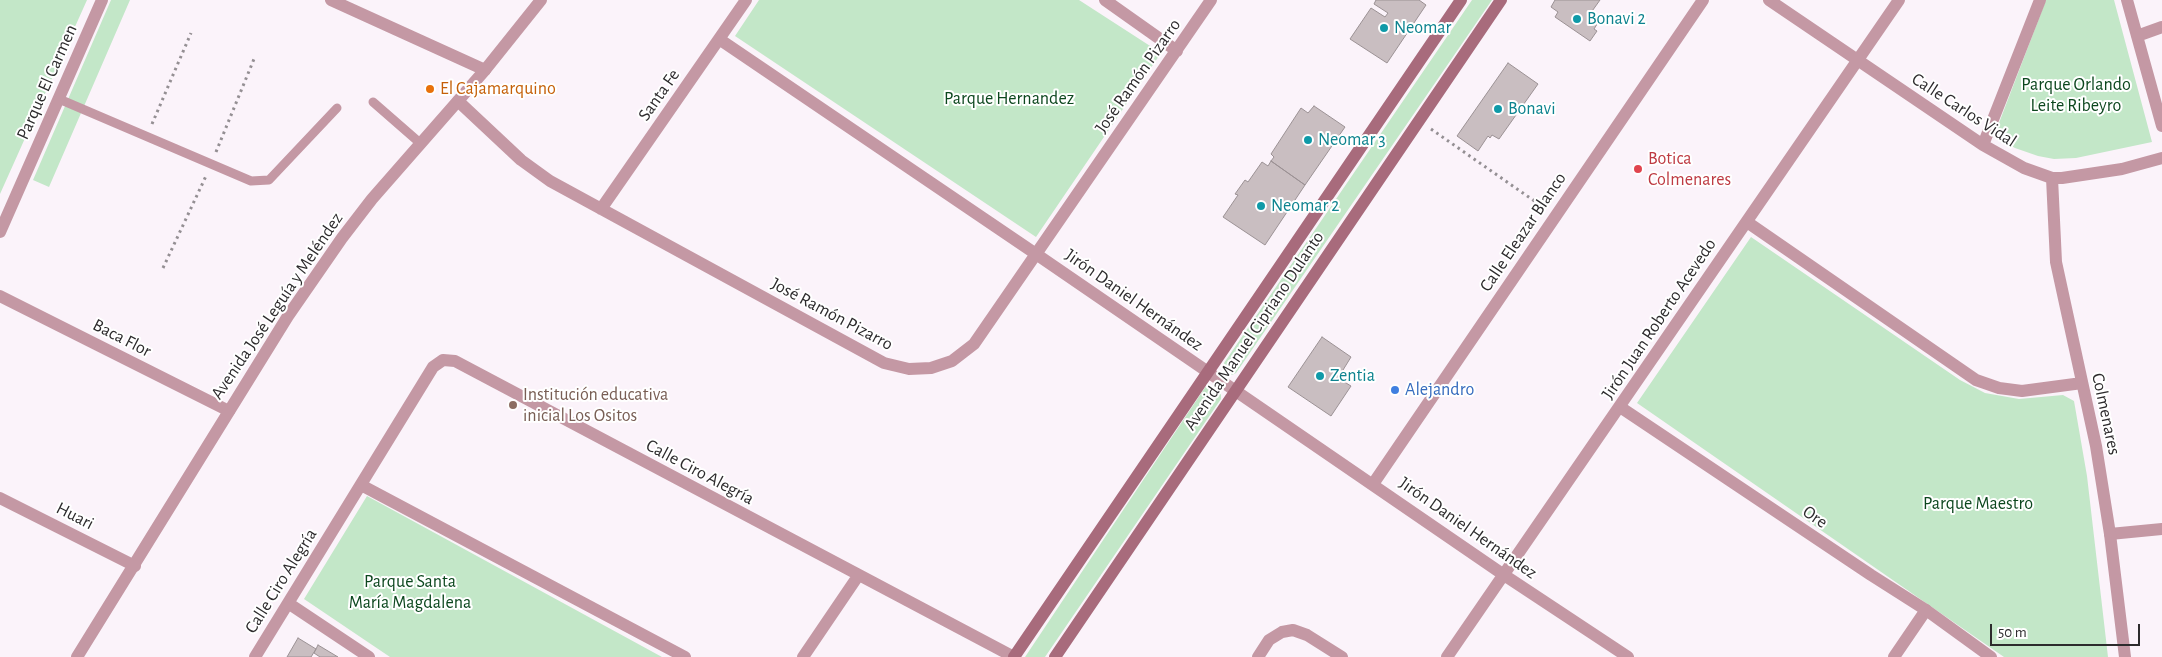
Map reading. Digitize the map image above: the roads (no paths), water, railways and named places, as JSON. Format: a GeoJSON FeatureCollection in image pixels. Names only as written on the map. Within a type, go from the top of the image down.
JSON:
{"type":"FeatureCollection","features":[{"type":"Feature","properties":{"kind":"main road","name":"Avenida Manuel Cipriano Dulanto"},"geometry":{"type":"LineString","coordinates":[[1014,657],[1461,0]]}},
{"type":"Feature","properties":{"kind":"main road","name":"Avenida Manuel Cipriano Dulanto"},"geometry":{"type":"LineString","coordinates":[[1055,657],[1234,390],[1501,0]]}},
{"type":"Feature","properties":{"kind":"street","name":"Parque El Carmen"},"geometry":{"type":"LineString","coordinates":[[0,232],[102,0]]}},
{"type":"Feature","properties":{"kind":"street"},"geometry":{"type":"LineString","coordinates":[[331,0],[463,58],[485,70]]}},
{"type":"Feature","properties":{"kind":"street","name":"Avenida José Leguía y Meléndez"},"geometry":{"type":"LineString","coordinates":[[77,657],[288,316],[336,245],[372,199],[485,70],[541,0]]}},
{"type":"Feature","properties":{"kind":"street","name":"Santa Fe"},"geometry":{"type":"LineString","coordinates":[[601,209],[746,0]]}},
{"type":"Feature","properties":{"kind":"street"},"geometry":{"type":"LineString","coordinates":[[1105,0],[1177,51]]}},
{"type":"Feature","properties":{"kind":"street","name":"José Ramón Pizarro"},"geometry":{"type":"LineString","coordinates":[[458,101],[521,160],[550,181],[884,363],[909,369],[931,368],[952,361],[974,344],[1211,0]]}},
{"type":"Feature","properties":{"kind":"street","name":"Calle Eleazar Blanco"},"geometry":{"type":"LineString","coordinates":[[1372,484],[1703,0]]}},
{"type":"Feature","properties":{"kind":"street","name":"Calle Carlos Vidal"},"geometry":{"type":"LineString","coordinates":[[1769,0],[1983,145],[2024,168],[2052,178],[2122,169],[2162,158]]}},
{"type":"Feature","properties":{"kind":"street","name":"Jirón Juan Roberto Acevedo"},"geometry":{"type":"LineString","coordinates":[[1447,657],[1899,0]]}},
{"type":"Feature","properties":{"kind":"street"},"geometry":{"type":"LineString","coordinates":[[1983,145],[2040,0]]}},
{"type":"Feature","properties":{"kind":"street"},"geometry":{"type":"LineString","coordinates":[[2127,0],[2162,126]]}},
{"type":"Feature","properties":{"kind":"street"},"geometry":{"type":"LineString","coordinates":[[2136,36],[2162,27]]}},
{"type":"Feature","properties":{"kind":"street","name":"Jirón Daniel Hernández"},"geometry":{"type":"LineString","coordinates":[[719,39],[1504,575],[1628,657]]}},
{"type":"Feature","properties":{"kind":"street","name":"Colmenares"},"geometry":{"type":"LineString","coordinates":[[2052,178],[2056,262],[2096,446],[2110,534],[2125,657]]}},
{"type":"Feature","properties":{"kind":"street"},"geometry":{"type":"LineString","coordinates":[[1747,222],[1976,380],[1999,388],[2022,391],[2082,383]]}},
{"type":"Feature","properties":{"kind":"street","name":"Baca Flor"},"geometry":{"type":"LineString","coordinates":[[0,296],[229,411]]}},
{"type":"Feature","properties":{"kind":"street","name":"Calle Ciro Alegría"},"geometry":{"type":"LineString","coordinates":[[255,657],[434,367],[443,360],[455,360],[858,576],[1014,657]]}},
{"type":"Feature","properties":{"kind":"street","name":"Ore"},"geometry":{"type":"LineString","coordinates":[[1620,407],[1926,610],[1990,657]]}},
{"type":"Feature","properties":{"kind":"street"},"geometry":{"type":"LineString","coordinates":[[361,485],[686,657]]}},
{"type":"Feature","properties":{"kind":"street","name":"Huari"},"geometry":{"type":"LineString","coordinates":[[0,498],[134,566]]}},
{"type":"Feature","properties":{"kind":"street"},"geometry":{"type":"LineString","coordinates":[[2110,534],[2162,530]]}},
{"type":"Feature","properties":{"kind":"street"},"geometry":{"type":"LineString","coordinates":[[803,657],[858,576]]}},
{"type":"Feature","properties":{"kind":"street"},"geometry":{"type":"LineString","coordinates":[[288,603],[369,657]]}},
{"type":"Feature","properties":{"kind":"street"},"geometry":{"type":"LineString","coordinates":[[1894,657],[1926,610]]}},
{"type":"Feature","properties":{"kind":"street"},"geometry":{"type":"LineString","coordinates":[[1258,657],[1269,640],[1282,632],[1293,630],[1307,635],[1342,657]]}},
{"type":"Feature","properties":{"kind":"lane"},"geometry":{"type":"LineString","coordinates":[[59,99],[251,181],[269,180],[337,108]]}},
{"type":"Feature","properties":{"kind":"lane"},"geometry":{"type":"LineString","coordinates":[[373,102],[420,143]]}},
{"type":"Feature","properties":{"kind":"place","name":"Bonavi 2"},"geometry":{"type":"Point","coordinates":[1577,19]}},
{"type":"Feature","properties":{"kind":"place","name":"Neomar"},"geometry":{"type":"Point","coordinates":[1384,28]}},
{"type":"Feature","properties":{"kind":"place","name":"El Cajamarquino"},"geometry":{"type":"Point","coordinates":[430,89]}},
{"type":"Feature","properties":{"kind":"place","name":"Bonavi"},"geometry":{"type":"Point","coordinates":[1498,109]}},
{"type":"Feature","properties":{"kind":"place","name":"Neomar 3"},"geometry":{"type":"Point","coordinates":[1308,140]}},
{"type":"Feature","properties":{"kind":"place","name":"Botica Colmenares"},"geometry":{"type":"Point","coordinates":[1638,169]}},
{"type":"Feature","properties":{"kind":"place","name":"Neomar 2"},"geometry":{"type":"Point","coordinates":[1261,206]}},
{"type":"Feature","properties":{"kind":"place","name":"Zentia"},"geometry":{"type":"Point","coordinates":[1320,376]}},
{"type":"Feature","properties":{"kind":"place","name":"Alejandro"},"geometry":{"type":"Point","coordinates":[1395,390]}},
{"type":"Feature","properties":{"kind":"place","name":"Institución educativa inicial Los Ositos"},"geometry":{"type":"Point","coordinates":[513,405]}},
{"type":"Feature","properties":{"kind":"park label","name":"Parque Orlando Leite Ribeyro"},"geometry":{"type":"Point","coordinates":[2076,95]}},
{"type":"Feature","properties":{"kind":"park label","name":"Parque Hernandez"},"geometry":{"type":"Point","coordinates":[1009,99]}},
{"type":"Feature","properties":{"kind":"park label","name":"Parque Maestro"},"geometry":{"type":"Point","coordinates":[1978,504]}},
{"type":"Feature","properties":{"kind":"park label","name":"Parque Santa María Magdalena"},"geometry":{"type":"Point","coordinates":[410,592]}}]}
